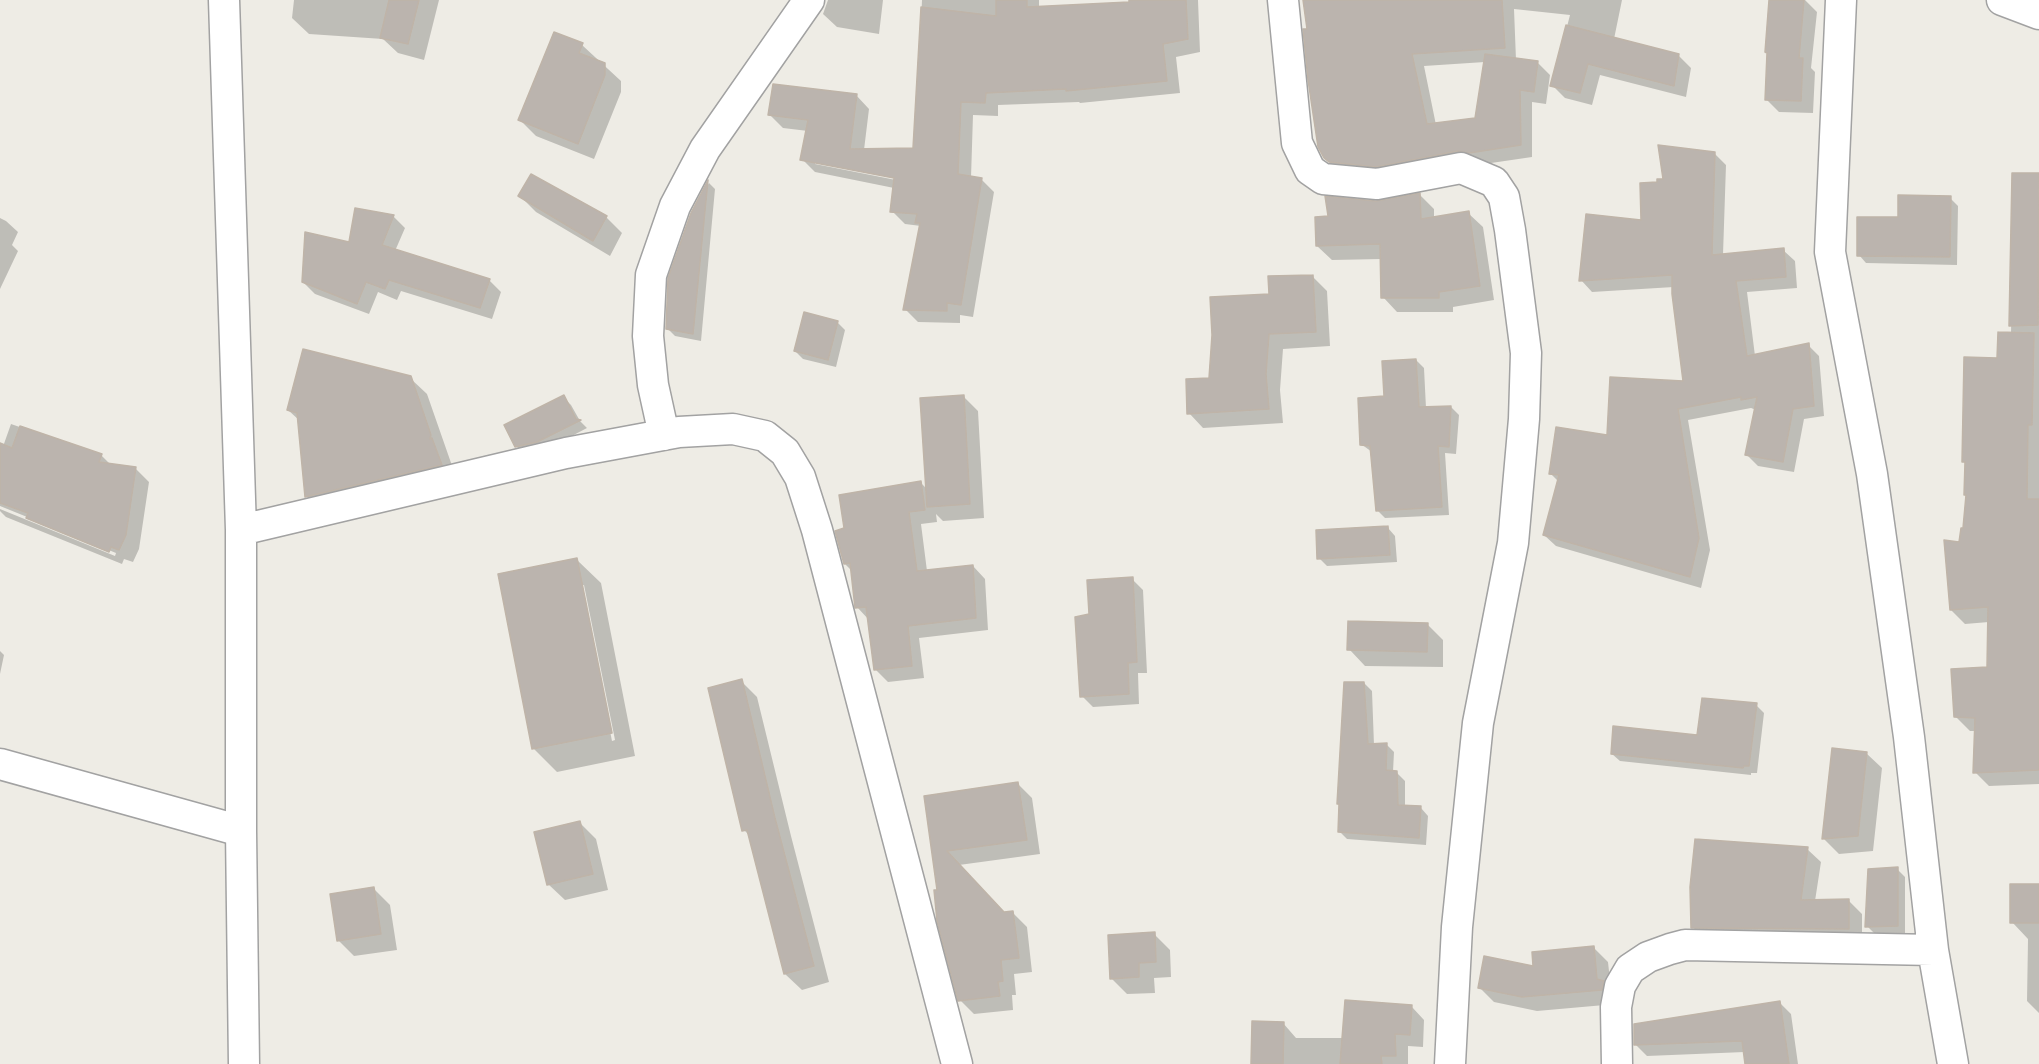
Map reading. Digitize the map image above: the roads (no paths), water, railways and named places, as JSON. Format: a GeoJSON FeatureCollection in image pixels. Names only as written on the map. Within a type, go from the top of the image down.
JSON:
{"type":"FeatureCollection","features":[{"type":"Feature","properties":{"kind":"street"},"geometry":{"type":"LineString","coordinates":[[224,0],[241,530],[244,1064]]}},
{"type":"Feature","properties":{"kind":"street"},"geometry":{"type":"LineString","coordinates":[[664,435],[653,385],[648,336],[651,275],[675,206],[705,149],[809,0]]}},
{"type":"Feature","properties":{"kind":"street"},"geometry":{"type":"LineString","coordinates":[[1283,0],[1297,143],[1310,170],[1323,179],[1377,184],[1461,168],[1494,182],[1504,197],[1511,240],[1526,352],[1524,419],[1513,543],[1478,723],[1457,927],[1450,1064]]}},
{"type":"Feature","properties":{"kind":"street"},"geometry":{"type":"LineString","coordinates":[[1841,0],[1830,252],[1872,474],[1910,737],[1933,950],[1953,1064]]}},
{"type":"Feature","properties":{"kind":"street"},"geometry":{"type":"LineString","coordinates":[[2002,0],[2039,14]]}},
{"type":"Feature","properties":{"kind":"street"},"geometry":{"type":"LineString","coordinates":[[241,530],[566,453],[679,432],[733,429],[765,436],[785,452],[800,477],[820,541],[957,1064]]}},
{"type":"Feature","properties":{"kind":"street"},"geometry":{"type":"LineString","coordinates":[[0,764],[241,831]]}},
{"type":"Feature","properties":{"kind":"street"},"geometry":{"type":"LineString","coordinates":[[1617,1064],[1616,1007],[1620,986],[1630,969],[1648,957],[1670,949],[1685,945],[1933,950]]}}]}
